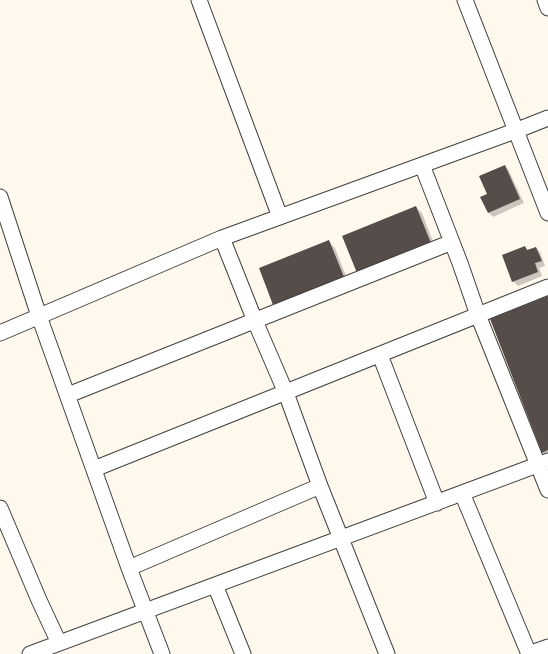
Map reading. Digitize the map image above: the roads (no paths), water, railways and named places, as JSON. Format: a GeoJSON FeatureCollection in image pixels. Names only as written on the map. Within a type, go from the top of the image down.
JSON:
{"type":"FeatureCollection","features":[{"type":"Feature","properties":{"kind":"street"},"geometry":{"type":"LineString","coordinates":[[199,0],[280,217]]}},
{"type":"Feature","properties":{"kind":"street"},"geometry":{"type":"LineString","coordinates":[[465,0],[515,132],[548,213]]}},
{"type":"Feature","properties":{"kind":"street"},"geometry":{"type":"LineString","coordinates":[[545,0],[548,8]]}},
{"type":"Feature","properties":{"kind":"street"},"geometry":{"type":"LineString","coordinates":[[0,333],[222,238],[515,132],[548,118]]}},
{"type":"Feature","properties":{"kind":"street"},"geometry":{"type":"LineString","coordinates":[[422,165],[478,315],[543,463],[548,490]]}},
{"type":"Feature","properties":{"kind":"street"},"geometry":{"type":"LineString","coordinates":[[0,198],[38,316],[68,395],[129,568],[162,654]]}},
{"type":"Feature","properties":{"kind":"street"},"geometry":{"type":"LineString","coordinates":[[222,238],[286,393],[320,486],[387,654]]}},
{"type":"Feature","properties":{"kind":"street"},"geometry":{"type":"LineString","coordinates":[[68,395],[452,242]]}},
{"type":"Feature","properties":{"kind":"street"},"geometry":{"type":"LineString","coordinates":[[94,469],[548,287]]}},
{"type":"Feature","properties":{"kind":"street"},"geometry":{"type":"LineString","coordinates":[[380,355],[437,503]]}},
{"type":"Feature","properties":{"kind":"street"},"geometry":{"type":"LineString","coordinates":[[30,654],[543,463]]}},
{"type":"Feature","properties":{"kind":"street"},"geometry":{"type":"LineString","coordinates":[[129,568],[320,486]]}},
{"type":"Feature","properties":{"kind":"street"},"geometry":{"type":"LineString","coordinates":[[462,493],[528,654],[548,647]]}},
{"type":"Feature","properties":{"kind":"street"},"geometry":{"type":"LineString","coordinates":[[0,508],[59,643]]}},
{"type":"Feature","properties":{"kind":"street"},"geometry":{"type":"LineString","coordinates":[[216,585],[243,654]]}}]}
